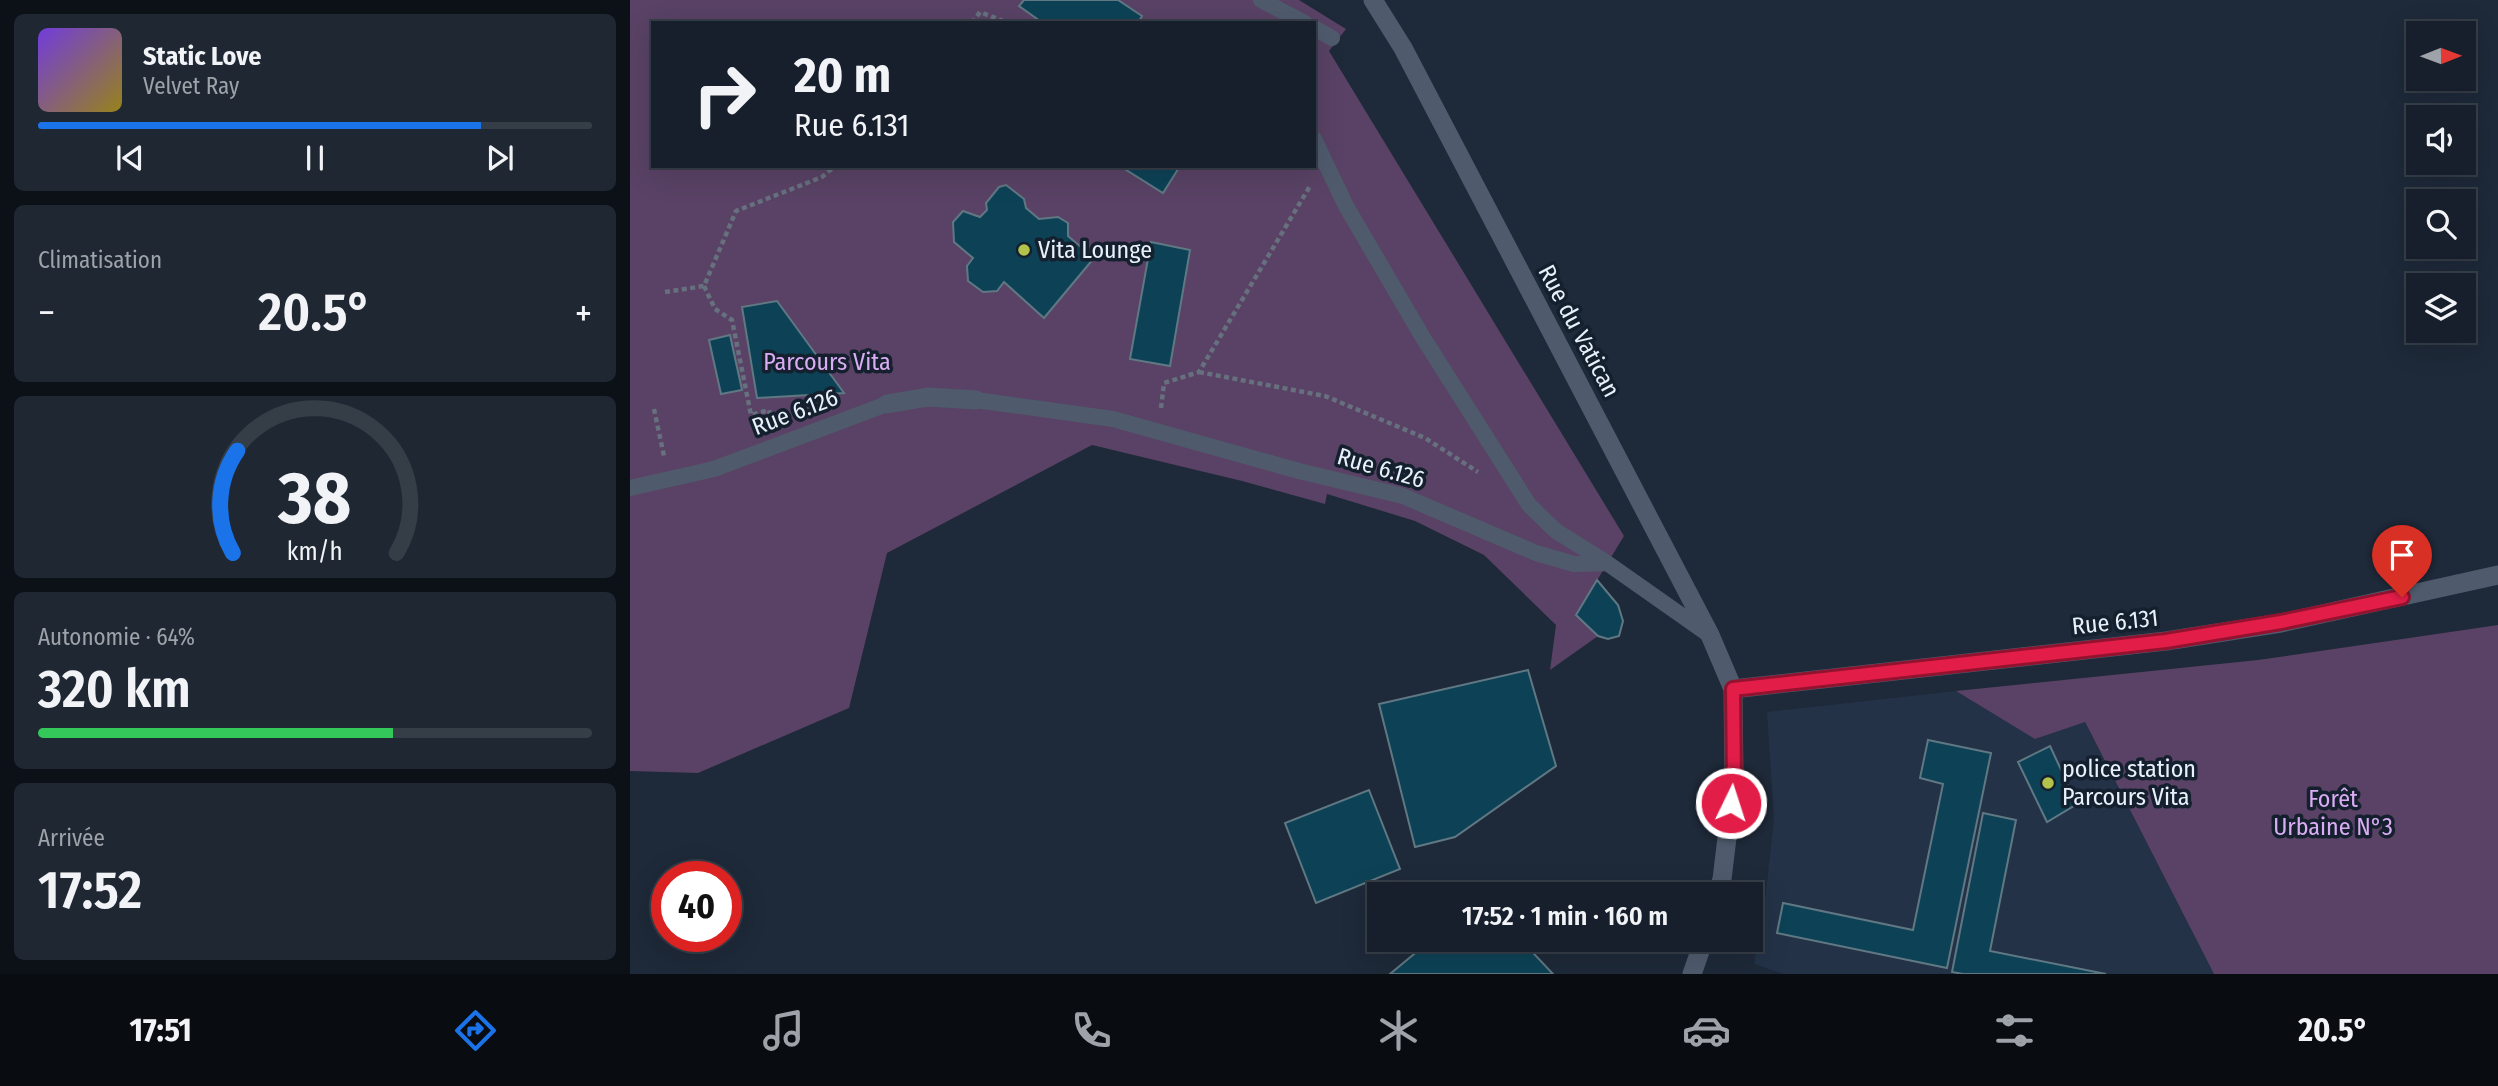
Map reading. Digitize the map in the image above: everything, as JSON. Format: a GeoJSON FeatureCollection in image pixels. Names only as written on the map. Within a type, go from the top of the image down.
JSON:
{"type":"FeatureCollection","features":[{"type":"Feature","properties":{"kind":"street","name":"Rue du Vatican"},"geometry":{"type":"LineString","coordinates":[[1373,0],[1403,48],[1710,635],[1733,689]]}},
{"type":"Feature","properties":{"kind":"street","name":"Rue 6.126"},"geometry":{"type":"LineString","coordinates":[[887,404],[928,397],[976,400]]}},
{"type":"Feature","properties":{"kind":"street","name":"Rue 6.131"},"geometry":{"type":"LineString","coordinates":[[1733,689],[2166,641],[2281,622],[2498,575]]}},
{"type":"Feature","properties":{"kind":"street"},"geometry":{"type":"LineString","coordinates":[[1721,882],[1734,780],[1733,689]]}},
{"type":"Feature","properties":{"kind":"street"},"geometry":{"type":"LineString","coordinates":[[1692,974],[1700,952]]}},
{"type":"Feature","properties":{"kind":"lane"},"geometry":{"type":"LineString","coordinates":[[1261,0],[1301,21]]}},
{"type":"Feature","properties":{"kind":"lane"},"geometry":{"type":"LineString","coordinates":[[1316,29],[1332,37]]}},
{"type":"Feature","properties":{"kind":"lane"},"geometry":{"type":"LineString","coordinates":[[1316,143],[1346,206],[1422,337],[1529,505],[1556,531],[1608,563],[1710,635]]}},
{"type":"Feature","properties":{"kind":"lane","name":"Rue 6.126"},"geometry":{"type":"LineString","coordinates":[[976,400],[1113,419],[1299,471],[1403,496],[1536,553],[1574,564],[1608,563]]}},
{"type":"Feature","properties":{"kind":"lane","name":"Rue 6.126"},"geometry":{"type":"LineString","coordinates":[[630,488],[714,469],[887,404]]}},
{"type":"Feature","properties":{"kind":"path"},"geometry":{"type":"LineString","coordinates":[[973,21],[980,12],[1003,21]]}},
{"type":"Feature","properties":{"kind":"path"},"geometry":{"type":"LineString","coordinates":[[1199,372],[1325,159]]}},
{"type":"Feature","properties":{"kind":"path"},"geometry":{"type":"LineString","coordinates":[[777,445],[768,410],[751,415],[732,320],[715,309],[704,286],[736,211],[822,177],[833,168]]}},
{"type":"Feature","properties":{"kind":"path"},"geometry":{"type":"LineString","coordinates":[[665,292],[704,286]]}},
{"type":"Feature","properties":{"kind":"path"},"geometry":{"type":"LineString","coordinates":[[1164,383],[1199,372],[1325,396],[1425,438],[1482,475]]}},
{"type":"Feature","properties":{"kind":"path"},"geometry":{"type":"LineString","coordinates":[[654,409],[670,479]]}},
{"type":"Feature","properties":{"kind":"shaded area"},"geometry":{"type":"Polygon","coordinates":[[[1956,691],[2035,739],[2084,721],[2214,974],[1784,974],[1754,964],[1756,952],[1763,952],[1763,912],[1774,820],[1767,712],[1956,691]]]}},
{"type":"Feature","properties":{"kind":"green space","name":"Parcours Vita"},"geometry":{"type":"Polygon","coordinates":[[[630,0],[1299,0],[1346,29],[1329,51],[1624,536],[1576,615],[1598,636],[1550,670],[1556,625],[1484,555],[1415,521],[1327,494],[1325,504],[1092,445],[887,553],[849,708],[698,773],[630,771],[630,0]]]}},
{"type":"Feature","properties":{"kind":"green space","name":"Forêt Urbaine N°3"},"geometry":{"type":"Polygon","coordinates":[[[2498,625],[2498,974],[2214,974],[2085,722],[2035,739],[1956,691],[2258,660],[2498,625]]]}},
{"type":"Feature","properties":{"kind":"building"},"geometry":{"type":"Polygon","coordinates":[[[1024,0],[1118,0],[1142,16],[1139,21],[1040,21],[1019,6],[1024,0]]]}},
{"type":"Feature","properties":{"kind":"building"},"geometry":{"type":"Polygon","coordinates":[[[1123,168],[1179,168],[1163,193],[1123,168]]]}},
{"type":"Feature","properties":{"kind":"building","name":"Vita Lounge"},"geometry":{"type":"Polygon","coordinates":[[[1006,185],[1024,199],[1026,208],[1039,219],[1058,217],[1068,223],[1068,236],[1094,258],[1044,318],[1004,282],[997,291],[983,292],[968,281],[967,266],[973,258],[954,242],[953,222],[963,211],[980,217],[987,210],[986,203],[999,187],[1006,185]]]}},
{"type":"Feature","properties":{"kind":"building"},"geometry":{"type":"Polygon","coordinates":[[[1151,242],[1190,250],[1170,366],[1130,359],[1151,242]]]}},
{"type":"Feature","properties":{"kind":"building"},"geometry":{"type":"Polygon","coordinates":[[[777,301],[844,393],[757,398],[742,307],[777,301]]]}},
{"type":"Feature","properties":{"kind":"building"},"geometry":{"type":"Polygon","coordinates":[[[730,335],[742,390],[721,394],[709,340],[730,335]]]}},
{"type":"Feature","properties":{"kind":"building"},"geometry":{"type":"Polygon","coordinates":[[[1597,580],[1618,605],[1623,621],[1619,636],[1608,639],[1598,636],[1576,615],[1597,580]]]}},
{"type":"Feature","properties":{"kind":"building"},"geometry":{"type":"Polygon","coordinates":[[[1528,670],[1556,766],[1455,837],[1415,847],[1379,704],[1528,670]]]}},
{"type":"Feature","properties":{"kind":"building"},"geometry":{"type":"Polygon","coordinates":[[[1928,740],[1991,753],[1947,968],[1777,933],[1783,903],[1913,930],[1943,784],[1920,778],[1928,740]]]}},
{"type":"Feature","properties":{"kind":"building","name":"police station Parcours Vita"},"geometry":{"type":"Polygon","coordinates":[[[2050,746],[2077,804],[2047,822],[2018,762],[2050,746]]]}},
{"type":"Feature","properties":{"kind":"building"},"geometry":{"type":"Polygon","coordinates":[[[1369,790],[1400,869],[1316,903],[1285,823],[1369,790]]]}},
{"type":"Feature","properties":{"kind":"building"},"geometry":{"type":"Polygon","coordinates":[[[1983,813],[2016,820],[1990,951],[2106,974],[1952,972],[1983,813]]]}},
{"type":"Feature","properties":{"kind":"building"},"geometry":{"type":"Polygon","coordinates":[[[1417,952],[1532,952],[1553,974],[1390,974],[1417,952]]]}},
{"type":"Feature","properties":{"kind":"place","name":"Vita Lounge"},"geometry":{"type":"Point","coordinates":[1024,250]}},
{"type":"Feature","properties":{"kind":"place","name":"police station Parcours Vita"},"geometry":{"type":"Point","coordinates":[2048,783]}},
{"type":"Feature","properties":{"kind":"route"},"geometry":{"type":"LineString","coordinates":[[1731,803],[1734,780],[1733,689],[2166,641],[2281,622],[2402,597]]}}]}
